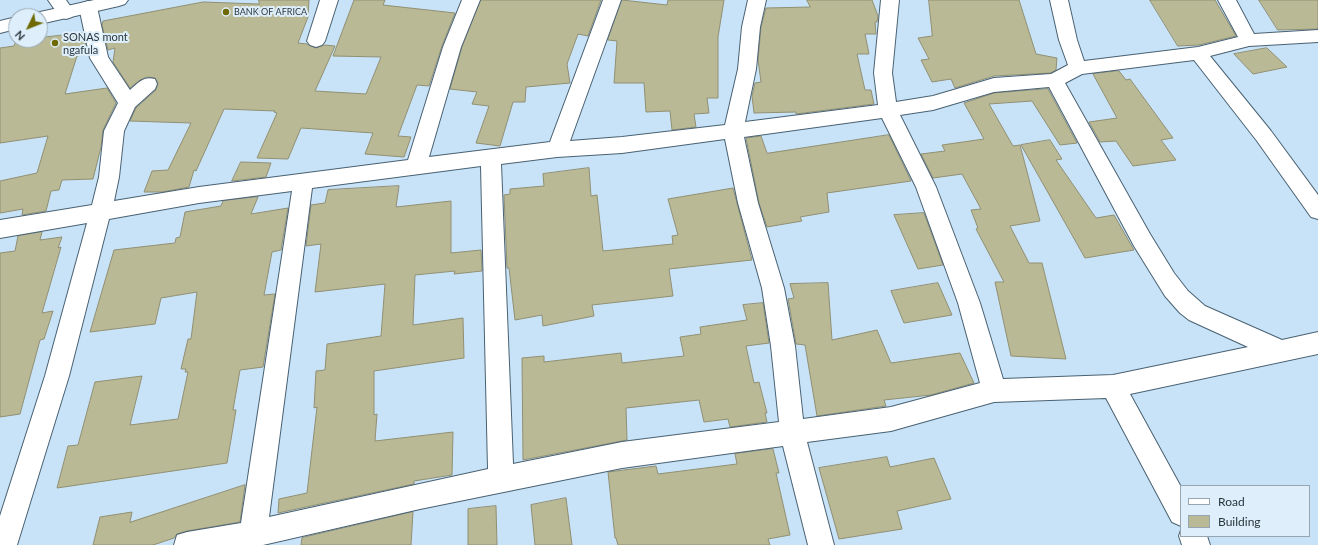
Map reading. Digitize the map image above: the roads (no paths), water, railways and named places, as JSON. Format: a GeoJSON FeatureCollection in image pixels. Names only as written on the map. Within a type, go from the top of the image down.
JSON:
{"type":"FeatureCollection","features":[{"type":"Feature","properties":{"kind":"main road"},"geometry":{"type":"LineString","coordinates":[[48,13],[61,6],[88,7],[119,0]]}},
{"type":"Feature","properties":{"kind":"main road"},"geometry":{"type":"LineString","coordinates":[[316,41],[328,0]]}},
{"type":"Feature","properties":{"kind":"main road"},"geometry":{"type":"LineString","coordinates":[[416,167],[452,47],[471,0]]}},
{"type":"Feature","properties":{"kind":"main road"},"geometry":{"type":"LineString","coordinates":[[557,149],[612,0]]}},
{"type":"Feature","properties":{"kind":"main road"},"geometry":{"type":"LineString","coordinates":[[757,0],[751,27],[747,69],[733,132],[748,203],[773,288],[783,346],[792,432],[821,545]]}},
{"type":"Feature","properties":{"kind":"main road"},"geometry":{"type":"LineString","coordinates":[[890,0],[883,73],[888,110],[926,187],[969,303],[994,391]]}},
{"type":"Feature","properties":{"kind":"main road"},"geometry":{"type":"LineString","coordinates":[[1059,0],[1068,40],[1078,68]]}},
{"type":"Feature","properties":{"kind":"main road"},"geometry":{"type":"LineString","coordinates":[[1227,0],[1249,40]]}},
{"type":"Feature","properties":{"kind":"main road"},"geometry":{"type":"LineString","coordinates":[[88,7],[99,58],[128,103]]}},
{"type":"Feature","properties":{"kind":"main road"},"geometry":{"type":"LineString","coordinates":[[0,229],[199,195],[557,149],[622,144],[733,132],[888,110],[933,103],[994,86],[1054,80],[1078,68],[1198,53],[1249,40],[1318,36]]}},
{"type":"Feature","properties":{"kind":"main road"},"geometry":{"type":"LineString","coordinates":[[1198,53],[1264,136],[1318,211]]}},
{"type":"Feature","properties":{"kind":"main road"},"geometry":{"type":"LineString","coordinates":[[1054,80],[1081,126],[1123,207],[1168,284],[1186,305],[1197,312],[1280,350]]}},
{"type":"Feature","properties":{"kind":"main road"},"geometry":{"type":"LineString","coordinates":[[4,545],[57,376],[102,211],[109,176],[114,131],[128,103],[148,84]]}},
{"type":"Feature","properties":{"kind":"main road"},"geometry":{"type":"LineString","coordinates":[[491,158],[501,480]]}},
{"type":"Feature","properties":{"kind":"main road"},"geometry":{"type":"LineString","coordinates":[[253,534],[303,182]]}},
{"type":"Feature","properties":{"kind":"main road"},"geometry":{"type":"LineString","coordinates":[[187,545],[253,534],[420,496],[622,455],[891,418],[994,391],[1112,386],[1318,342]]}},
{"type":"Feature","properties":{"kind":"main road"},"geometry":{"type":"LineString","coordinates":[[1112,386],[1180,511]]}},
{"type":"Feature","properties":{"kind":"place","name":"BANK OF AFRICA"},"geometry":{"type":"Point","coordinates":[226,12]}},
{"type":"Feature","properties":{"kind":"place","name":"SONAS mont ngafula"},"geometry":{"type":"Point","coordinates":[55,43]}}]}
